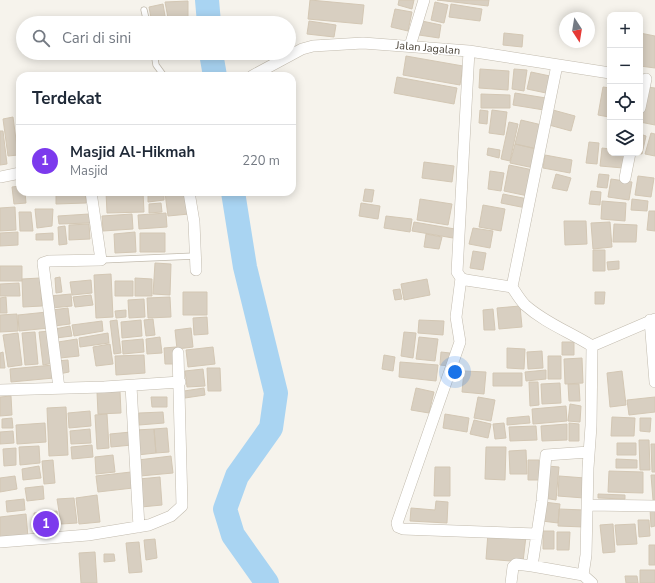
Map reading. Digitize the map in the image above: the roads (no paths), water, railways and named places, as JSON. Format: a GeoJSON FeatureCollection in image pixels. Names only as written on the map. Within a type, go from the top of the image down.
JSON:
{"type":"FeatureCollection","features":[{"type":"Feature","properties":{"kind":"street"},"geometry":{"type":"LineString","coordinates":[[410,46],[424,0]]}},
{"type":"Feature","properties":{"kind":"street","name":"Jalan Jagalan"},"geometry":{"type":"LineString","coordinates":[[296,52],[313,46],[363,42],[469,51],[607,73]]}},
{"type":"Feature","properties":{"kind":"street"},"geometry":{"type":"LineString","coordinates":[[469,51],[457,272],[461,278],[456,318],[460,342],[397,523],[398,527],[403,529],[537,534]]}},
{"type":"Feature","properties":{"kind":"street","name":"Jalan Jagalan"},"geometry":{"type":"LineString","coordinates":[[259,72],[282,60]]}},
{"type":"Feature","properties":{"kind":"street"},"geometry":{"type":"LineString","coordinates":[[512,287],[557,65]]}},
{"type":"Feature","properties":{"kind":"street"},"geometry":{"type":"LineString","coordinates":[[643,96],[647,79]]}},
{"type":"Feature","properties":{"kind":"street"},"geometry":{"type":"LineString","coordinates":[[625,178],[629,156]]}},
{"type":"Feature","properties":{"kind":"street"},"geometry":{"type":"LineString","coordinates":[[0,177],[16,174]]}},
{"type":"Feature","properties":{"kind":"street"},"geometry":{"type":"LineString","coordinates":[[59,388],[43,263],[49,261],[102,260],[92,196]]}},
{"type":"Feature","properties":{"kind":"street"},"geometry":{"type":"LineString","coordinates":[[189,196],[194,222],[196,270]]}},
{"type":"Feature","properties":{"kind":"street"},"geometry":{"type":"LineString","coordinates":[[461,278],[512,287],[524,304],[546,322],[584,340],[592,346]]}},
{"type":"Feature","properties":{"kind":"street"},"geometry":{"type":"LineString","coordinates":[[592,346],[652,320],[655,382]]}},
{"type":"Feature","properties":{"kind":"street"},"geometry":{"type":"LineString","coordinates":[[583,575],[588,505],[592,346]]}},
{"type":"Feature","properties":{"kind":"street"},"geometry":{"type":"LineString","coordinates":[[0,542],[88,535],[150,525],[171,516],[182,506],[180,382],[178,353]]}},
{"type":"Feature","properties":{"kind":"street"},"geometry":{"type":"LineString","coordinates":[[0,390],[131,386],[180,382]]}},
{"type":"Feature","properties":{"kind":"street"},"geometry":{"type":"LineString","coordinates":[[131,386],[139,527]]}},
{"type":"Feature","properties":{"kind":"street"},"geometry":{"type":"LineString","coordinates":[[532,566],[546,454],[589,452]]}},
{"type":"Feature","properties":{"kind":"street"},"geometry":{"type":"LineString","coordinates":[[588,505],[655,506]]}},
{"type":"Feature","properties":{"kind":"street"},"geometry":{"type":"LineString","coordinates":[[511,583],[513,567],[516,564],[583,575],[592,583]]}},
{"type":"Feature","properties":{"kind":"lane"},"geometry":{"type":"LineString","coordinates":[[144,10],[145,16]]}},
{"type":"Feature","properties":{"kind":"lane"},"geometry":{"type":"LineString","coordinates":[[155,60],[156,65],[161,72]]}},
{"type":"Feature","properties":{"kind":"lane"},"geometry":{"type":"LineString","coordinates":[[102,260],[195,256]]}},
{"type":"Feature","properties":{"kind":"waterway"},"geometry":{"type":"LineString","coordinates":[[207,0],[208,16]]}},
{"type":"Feature","properties":{"kind":"waterway"},"geometry":{"type":"LineString","coordinates":[[212,60],[214,72]]}},
{"type":"Feature","properties":{"kind":"waterway"},"geometry":{"type":"LineString","coordinates":[[234,196],[245,267],[276,393],[271,428],[237,476],[225,509],[233,535],[267,583]]}},
{"type":"Feature","properties":{"kind":"place","name":"Masjid Al-Hikmah"},"geometry":{"type":"Point","coordinates":[46,524]}}]}
